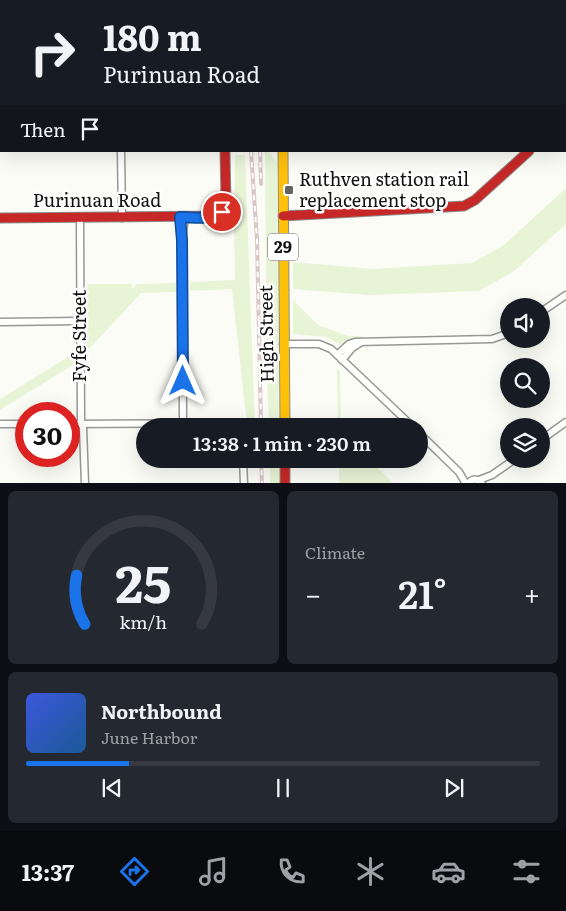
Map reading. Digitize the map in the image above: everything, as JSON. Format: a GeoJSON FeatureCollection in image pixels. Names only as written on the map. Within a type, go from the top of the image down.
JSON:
{"type":"FeatureCollection","features":[{"type":"Feature","properties":{"kind":"street"},"geometry":{"type":"LineString","coordinates":[[121,152],[122,218]]}},
{"type":"Feature","properties":{"kind":"street","name":"Purinuan Road"},"geometry":{"type":"LineString","coordinates":[[0,218],[212,217],[222,212],[226,202],[225,152]]}},
{"type":"Feature","properties":{"kind":"street","name":"High Street"},"geometry":{"type":"LineString","coordinates":[[283,152],[285,418]]}},
{"type":"Feature","properties":{"kind":"street"},"geometry":{"type":"LineString","coordinates":[[283,216],[464,206],[475,200],[528,152]]}},
{"type":"Feature","properties":{"kind":"street"},"geometry":{"type":"LineString","coordinates":[[182,217],[183,418]]}},
{"type":"Feature","properties":{"kind":"street","name":"Fyfe Street"},"geometry":{"type":"LineString","coordinates":[[80,218],[80,421],[83,427],[85,483]]}},
{"type":"Feature","properties":{"kind":"street"},"geometry":{"type":"LineString","coordinates":[[550,306],[566,296]]}},
{"type":"Feature","properties":{"kind":"street"},"geometry":{"type":"LineString","coordinates":[[0,322],[80,322]]}},
{"type":"Feature","properties":{"kind":"street"},"geometry":{"type":"LineString","coordinates":[[340,357],[364,342],[492,339],[500,336]]}},
{"type":"Feature","properties":{"kind":"street"},"geometry":{"type":"LineString","coordinates":[[284,344],[319,344],[331,349],[404,418]]}},
{"type":"Feature","properties":{"kind":"street"},"geometry":{"type":"LineString","coordinates":[[0,424],[15,424]]}},
{"type":"Feature","properties":{"kind":"street"},"geometry":{"type":"LineString","coordinates":[[82,424],[136,424]]}},
{"type":"Feature","properties":{"kind":"street"},"geometry":{"type":"LineString","coordinates":[[550,434],[565,425]]}},
{"type":"Feature","properties":{"kind":"street"},"geometry":{"type":"LineString","coordinates":[[428,442],[460,472],[476,482],[502,468]]}},
{"type":"Feature","properties":{"kind":"street"},"geometry":{"type":"LineString","coordinates":[[243,468],[244,483]]}},
{"type":"Feature","properties":{"kind":"street"},"geometry":{"type":"LineString","coordinates":[[285,468],[285,483]]}},
{"type":"Feature","properties":{"kind":"green space"},"geometry":{"type":"Polygon","coordinates":[[[265,152],[269,152],[277,162],[279,418],[269,418],[265,152]]]}},
{"type":"Feature","properties":{"kind":"green space"},"geometry":{"type":"Polygon","coordinates":[[[235,155],[245,155],[255,418],[247,418],[246,416],[232,289],[190,291],[190,282],[235,280],[235,155]]]}},
{"type":"Feature","properties":{"kind":"green space"},"geometry":{"type":"Polygon","coordinates":[[[566,188],[566,224],[514,271],[479,291],[368,295],[293,289],[293,262],[372,269],[472,263],[504,245],[566,188]]]}},
{"type":"Feature","properties":{"kind":"green space"},"geometry":{"type":"Polygon","coordinates":[[[176,283],[176,292],[141,293],[87,351],[87,284],[131,284],[132,289],[137,284],[176,283]]]}},
{"type":"Feature","properties":{"kind":"green space"},"geometry":{"type":"Polygon","coordinates":[[[293,300],[318,325],[348,336],[363,336],[363,338],[343,346],[326,337],[293,334],[293,300]]]}},
{"type":"Feature","properties":{"kind":"green space"},"geometry":{"type":"Polygon","coordinates":[[[73,354],[73,365],[0,410],[0,399],[73,354]]]}},
{"type":"Feature","properties":{"kind":"green space"},"geometry":{"type":"Polygon","coordinates":[[[337,369],[340,372],[341,418],[338,418],[337,369]]]}},
{"type":"Feature","properties":{"kind":"green space"},"geometry":{"type":"Polygon","coordinates":[[[270,468],[280,468],[280,483],[270,483],[270,468]]]}},
{"type":"Feature","properties":{"kind":"green space"},"geometry":{"type":"Polygon","coordinates":[[[339,468],[377,468],[393,483],[339,483],[339,468]]]}},
{"type":"Feature","properties":{"kind":"railway"},"geometry":{"type":"LineString","coordinates":[[251,152],[257,240],[261,418]]}},
{"type":"Feature","properties":{"kind":"railway"},"geometry":{"type":"LineString","coordinates":[[260,152],[261,184]]}},
{"type":"Feature","properties":{"kind":"railway"},"geometry":{"type":"LineString","coordinates":[[261,468],[262,483]]}},
{"type":"Feature","properties":{"kind":"traffic: slow"},"geometry":{"type":"LineString","coordinates":[[283,152],[285,418]]}},
{"type":"Feature","properties":{"kind":"traffic: jam"},"geometry":{"type":"LineString","coordinates":[[0,218],[214,216],[222,211],[226,202],[225,152]]}},
{"type":"Feature","properties":{"kind":"traffic: jam"},"geometry":{"type":"LineString","coordinates":[[283,216],[464,206],[475,200],[528,152]]}},
{"type":"Feature","properties":{"kind":"traffic: jam"},"geometry":{"type":"LineString","coordinates":[[285,468],[285,483]]}},
{"type":"Feature","properties":{"kind":"place","name":"Ruthven station rail replacement stop"},"geometry":{"type":"Point","coordinates":[289,190]}},
{"type":"Feature","properties":{"kind":"route"},"geometry":{"type":"LineString","coordinates":[[183,381],[182,240],[180,217],[212,217],[222,212]]}}]}
